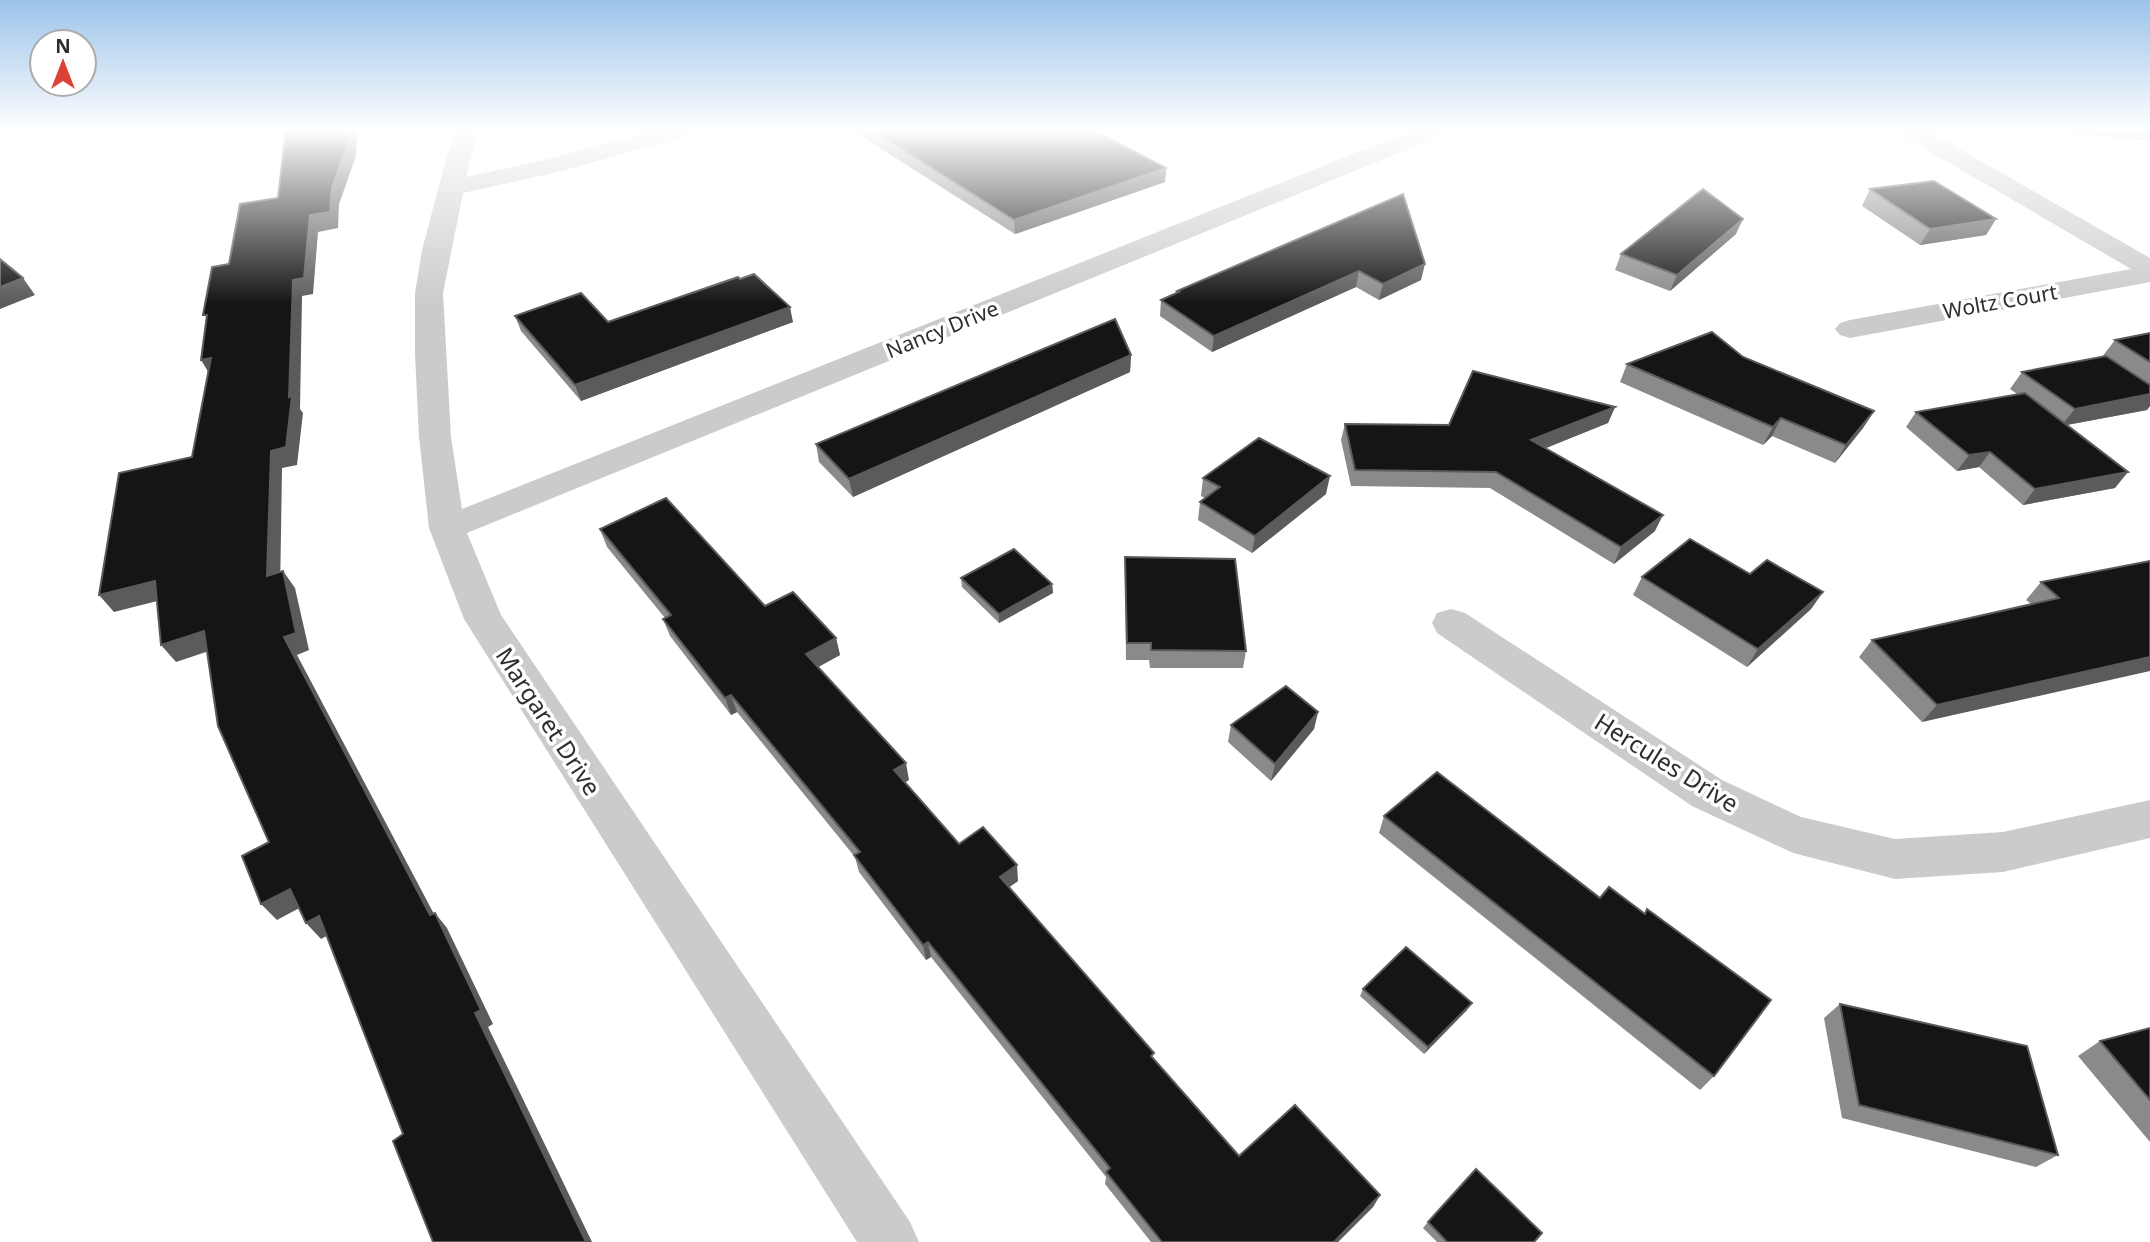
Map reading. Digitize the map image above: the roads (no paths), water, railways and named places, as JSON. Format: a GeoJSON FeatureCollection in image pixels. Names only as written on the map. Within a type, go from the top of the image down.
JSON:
{"type":"FeatureCollection","features":[{"type":"Feature","properties":{"kind":"street"},"geometry":{"type":"LineString","coordinates":[[450,188],[455,187]]}},
{"type":"Feature","properties":{"kind":"street","name":"Nancy Drive"},"geometry":{"type":"LineString","coordinates":[[447,528],[1293,187]]}},
{"type":"Feature","properties":{"kind":"street"},"geometry":{"type":"LineString","coordinates":[[2006,187],[2150,272]]}},
{"type":"Feature","properties":{"kind":"street","name":"Margaret Drive"},"geometry":{"type":"LineString","coordinates":[[450,188],[429,293],[435,437],[447,528],[482,619],[890,1242]]}},
{"type":"Feature","properties":{"kind":"street","name":"Woltz Court"},"geometry":{"type":"LineString","coordinates":[[1850,329],[2150,272]]}},
{"type":"Feature","properties":{"kind":"street","name":"Hercules Drive"},"geometry":{"type":"LineString","coordinates":[[1451,622],[1707,793],[1793,834],[1895,859],[2003,852],[2150,819]]}}]}
